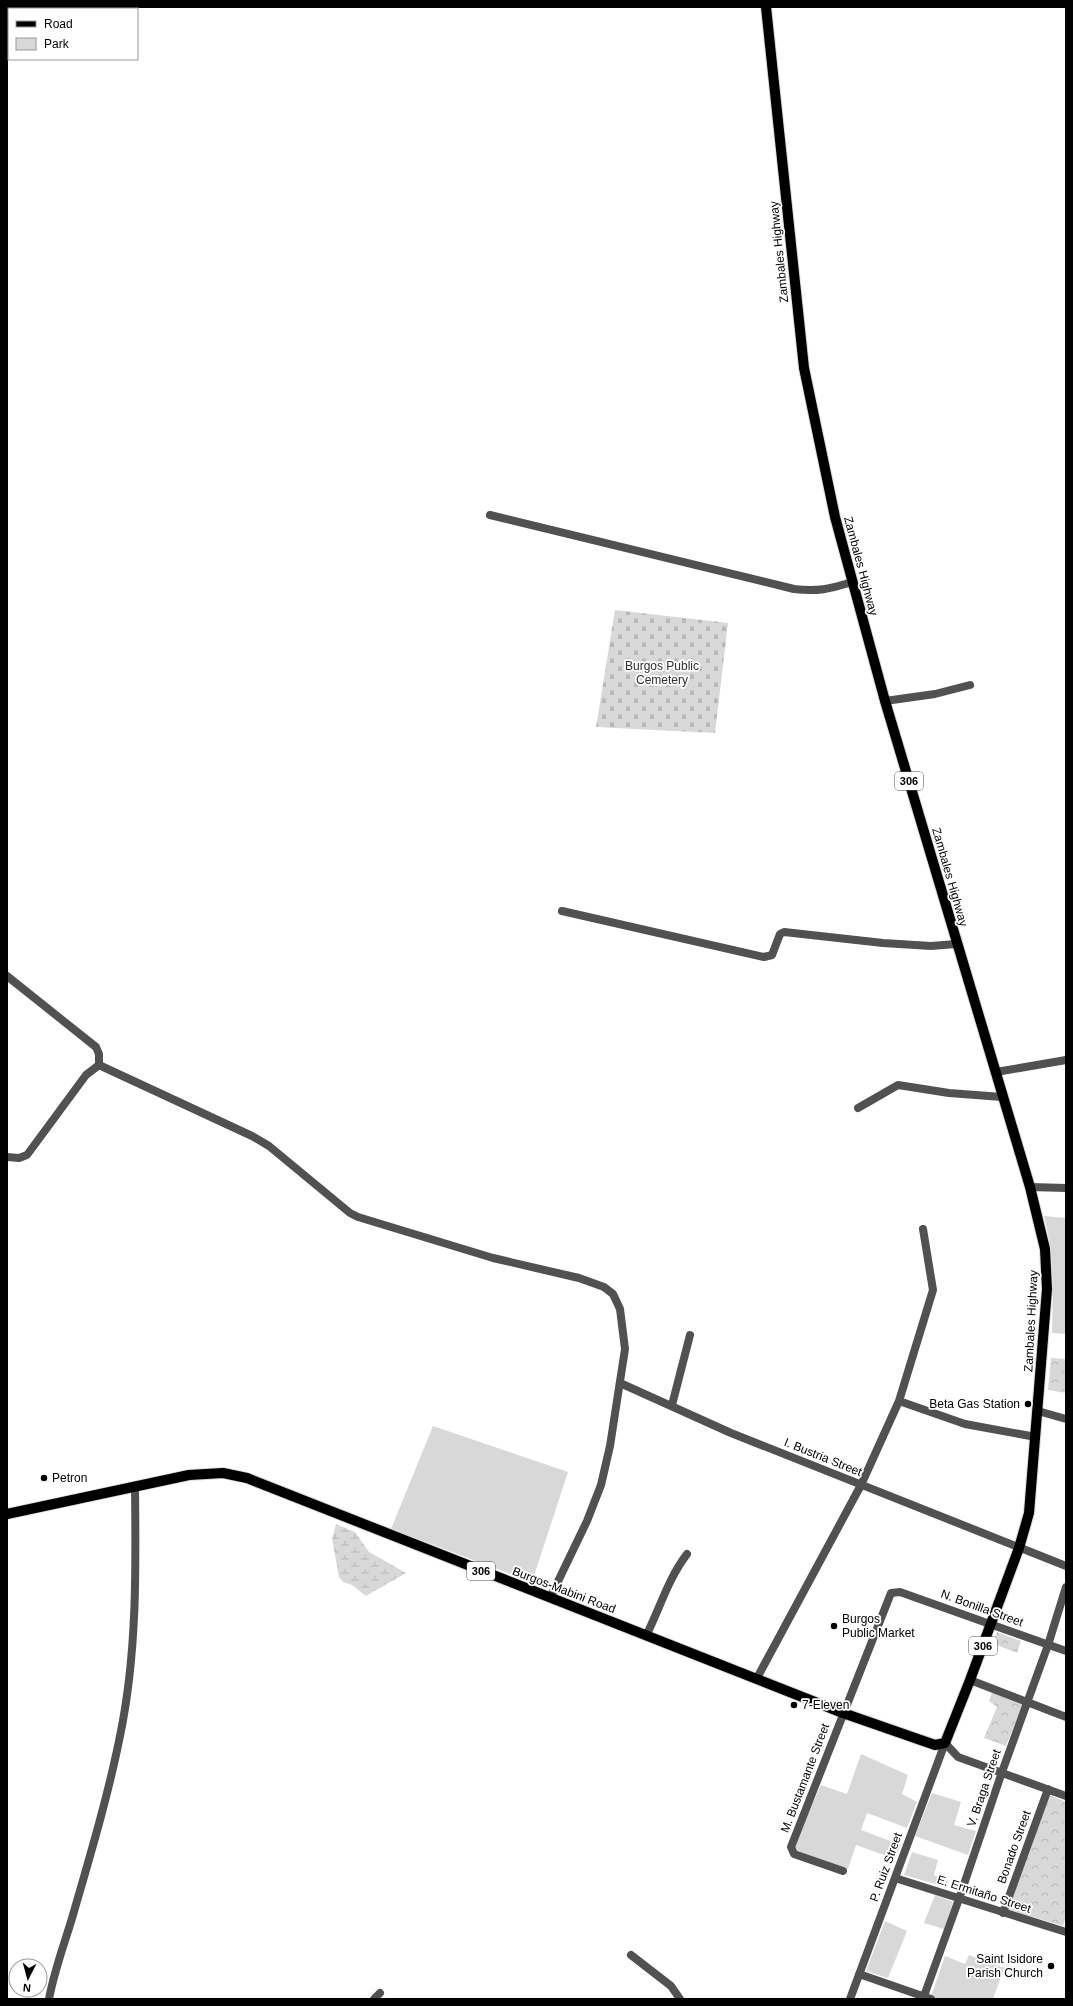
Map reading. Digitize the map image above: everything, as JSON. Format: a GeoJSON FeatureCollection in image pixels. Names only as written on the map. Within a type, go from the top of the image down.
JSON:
{"type":"FeatureCollection","features":[{"type":"Feature","properties":{"kind":"main road","name":"Zambales Highway"},"geometry":{"type":"LineString","coordinates":[[766,7],[804,368],[835,517],[885,701],[956,944],[1030,1187],[1045,1249],[1047,1276],[1045,1329],[1029,1513],[1019,1548],[945,1743]]}},
{"type":"Feature","properties":{"kind":"main road","name":"Burgos-Mabini Road"},"geometry":{"type":"LineString","coordinates":[[7,1514],[189,1475],[223,1473],[247,1478],[843,1713],[935,1745],[945,1743]]}},
{"type":"Feature","properties":{"kind":"street"},"geometry":{"type":"LineString","coordinates":[[490,515],[794,589],[812,591],[828,590],[852,582]]}},
{"type":"Feature","properties":{"kind":"street"},"geometry":{"type":"LineString","coordinates":[[885,701],[935,694],[970,685]]}},
{"type":"Feature","properties":{"kind":"street"},"geometry":{"type":"LineString","coordinates":[[562,911],[764,957],[772,955],[780,934],[784,932],[883,944],[931,946],[956,944]]}},
{"type":"Feature","properties":{"kind":"street"},"geometry":{"type":"LineString","coordinates":[[7,976],[96,1047],[99,1054],[99,1065]]}},
{"type":"Feature","properties":{"kind":"street"},"geometry":{"type":"LineString","coordinates":[[996,1072],[1066,1060]]}},
{"type":"Feature","properties":{"kind":"street"},"geometry":{"type":"LineString","coordinates":[[7,1157],[19,1158],[27,1155],[86,1075],[99,1065]]}},
{"type":"Feature","properties":{"kind":"street"},"geometry":{"type":"LineString","coordinates":[[99,1065],[252,1136],[269,1146],[350,1213],[358,1217],[493,1258],[579,1278],[604,1287],[613,1294],[620,1309],[625,1349],[601,1485],[587,1521],[550,1598]]}},
{"type":"Feature","properties":{"kind":"street"},"geometry":{"type":"LineString","coordinates":[[858,1108],[898,1085],[949,1093],[1002,1097]]}},
{"type":"Feature","properties":{"kind":"street"},"geometry":{"type":"LineString","coordinates":[[1030,1187],[1066,1188]]}},
{"type":"Feature","properties":{"kind":"street"},"geometry":{"type":"LineString","coordinates":[[757,1678],[860,1485],[899,1402],[933,1290],[923,1229]]}},
{"type":"Feature","properties":{"kind":"street"},"geometry":{"type":"LineString","coordinates":[[672,1405],[690,1335]]}},
{"type":"Feature","properties":{"kind":"street","name":"I. Bustria Street"},"geometry":{"type":"LineString","coordinates":[[620,1382],[731,1433],[1066,1566]]}},
{"type":"Feature","properties":{"kind":"street"},"geometry":{"type":"LineString","coordinates":[[899,1402],[964,1424],[1036,1437]]}},
{"type":"Feature","properties":{"kind":"street"},"geometry":{"type":"LineString","coordinates":[[1038,1411],[1066,1419]]}},
{"type":"Feature","properties":{"kind":"street"},"geometry":{"type":"LineString","coordinates":[[49,1999],[101,1812],[120,1738],[129,1691],[133,1656],[136,1564],[135,1486]]}},
{"type":"Feature","properties":{"kind":"street"},"geometry":{"type":"LineString","coordinates":[[646,1636],[657,1614],[666,1587],[687,1554]]}},
{"type":"Feature","properties":{"kind":"street","name":"V. Braga Street"},"geometry":{"type":"LineString","coordinates":[[927,1998],[1002,1772],[1048,1646],[1066,1587]]}},
{"type":"Feature","properties":{"kind":"street","name":"N. Bonilla Street"},"geometry":{"type":"LineString","coordinates":[[890,1596],[894,1592],[900,1592],[1066,1652]]}},
{"type":"Feature","properties":{"kind":"street","name":"M. Bustamante Street"},"geometry":{"type":"LineString","coordinates":[[843,1871],[794,1854],[791,1847],[890,1596]]}},
{"type":"Feature","properties":{"kind":"street"},"geometry":{"type":"LineString","coordinates":[[970,1680],[1066,1717]]}},
{"type":"Feature","properties":{"kind":"street"},"geometry":{"type":"LineString","coordinates":[[945,1743],[958,1756],[1066,1796]]}},
{"type":"Feature","properties":{"kind":"street","name":"P. Ruiz Street"},"geometry":{"type":"LineString","coordinates":[[850,1999],[945,1743]]}},
{"type":"Feature","properties":{"kind":"street","name":"Bonado Street"},"geometry":{"type":"LineString","coordinates":[[1003,1913],[1048,1789]]}},
{"type":"Feature","properties":{"kind":"street","name":"E. Ermitaño Street"},"geometry":{"type":"LineString","coordinates":[[895,1878],[1003,1913],[1066,1931]]}},
{"type":"Feature","properties":{"kind":"street"},"geometry":{"type":"LineString","coordinates":[[631,1955],[671,1986],[680,1999]]}},
{"type":"Feature","properties":{"kind":"street"},"geometry":{"type":"LineString","coordinates":[[859,1974],[927,1998]]}},
{"type":"Feature","properties":{"kind":"green space","name":"Burgos Public Cemetery"},"geometry":{"type":"Polygon","coordinates":[[[615,610],[728,623],[715,733],[596,727],[615,610]]]}},
{"type":"Feature","properties":{"kind":"green space"},"geometry":{"type":"Polygon","coordinates":[[[1044,1216],[1066,1218],[1066,1334],[1052,1333],[1053,1289],[1050,1245],[1044,1216]]]}},
{"type":"Feature","properties":{"kind":"green space"},"geometry":{"type":"Polygon","coordinates":[[[1051,1358],[1066,1359],[1066,1393],[1048,1390],[1051,1358]]]}},
{"type":"Feature","properties":{"kind":"green space"},"geometry":{"type":"Polygon","coordinates":[[[433,1426],[568,1472],[532,1582],[391,1529],[433,1426]]]}},
{"type":"Feature","properties":{"kind":"green space"},"geometry":{"type":"Polygon","coordinates":[[[336,1524],[355,1532],[369,1552],[406,1573],[366,1596],[352,1585],[343,1582],[339,1577],[332,1539],[336,1524]]]}},
{"type":"Feature","properties":{"kind":"green space"},"geometry":{"type":"Polygon","coordinates":[[[997,1632],[1021,1641],[1017,1653],[992,1643],[997,1632]]]}},
{"type":"Feature","properties":{"kind":"green space"},"geometry":{"type":"Polygon","coordinates":[[[993,1689],[1024,1701],[1006,1746],[984,1738],[997,1707],[989,1701],[993,1689]]]}},
{"type":"Feature","properties":{"kind":"green space"},"geometry":{"type":"Polygon","coordinates":[[[861,1754],[908,1775],[902,1794],[917,1802],[907,1828],[867,1813],[861,1830],[901,1845],[895,1859],[856,1845],[848,1869],[792,1849],[821,1785],[847,1794],[861,1754]]]}},
{"type":"Feature","properties":{"kind":"green space"},"geometry":{"type":"Polygon","coordinates":[[[932,1793],[961,1802],[954,1825],[976,1831],[968,1855],[915,1836],[932,1793]]]}},
{"type":"Feature","properties":{"kind":"green space"},"geometry":{"type":"Polygon","coordinates":[[[1049,1795],[1066,1802],[1066,1915],[1063,1926],[1007,1909],[1049,1795]]]}},
{"type":"Feature","properties":{"kind":"green space"},"geometry":{"type":"Polygon","coordinates":[[[912,1852],[938,1860],[934,1875],[948,1881],[946,1887],[904,1875],[912,1852]]]}},
{"type":"Feature","properties":{"kind":"green space"},"geometry":{"type":"Polygon","coordinates":[[[935,1895],[953,1902],[944,1929],[924,1923],[935,1895]]]}},
{"type":"Feature","properties":{"kind":"green space"},"geometry":{"type":"Polygon","coordinates":[[[885,1921],[907,1931],[888,1978],[866,1971],[885,1921]]]}},
{"type":"Feature","properties":{"kind":"green space"},"geometry":{"type":"Polygon","coordinates":[[[969,1955],[1004,1968],[993,1999],[939,1999],[931,1996],[945,1956],[965,1964],[969,1955]]]}},
{"type":"Feature","properties":{"kind":"place","name":"Beta Gas Station"},"geometry":{"type":"Point","coordinates":[1028,1404]}},
{"type":"Feature","properties":{"kind":"place","name":"Petron"},"geometry":{"type":"Point","coordinates":[44,1478]}},
{"type":"Feature","properties":{"kind":"place","name":"Burgos Public Market"},"geometry":{"type":"Point","coordinates":[834,1626]}},
{"type":"Feature","properties":{"kind":"place","name":"7-Eleven"},"geometry":{"type":"Point","coordinates":[794,1705]}},
{"type":"Feature","properties":{"kind":"place","name":"Saint Isidore Parish Church"},"geometry":{"type":"Point","coordinates":[1051,1966]}}]}
